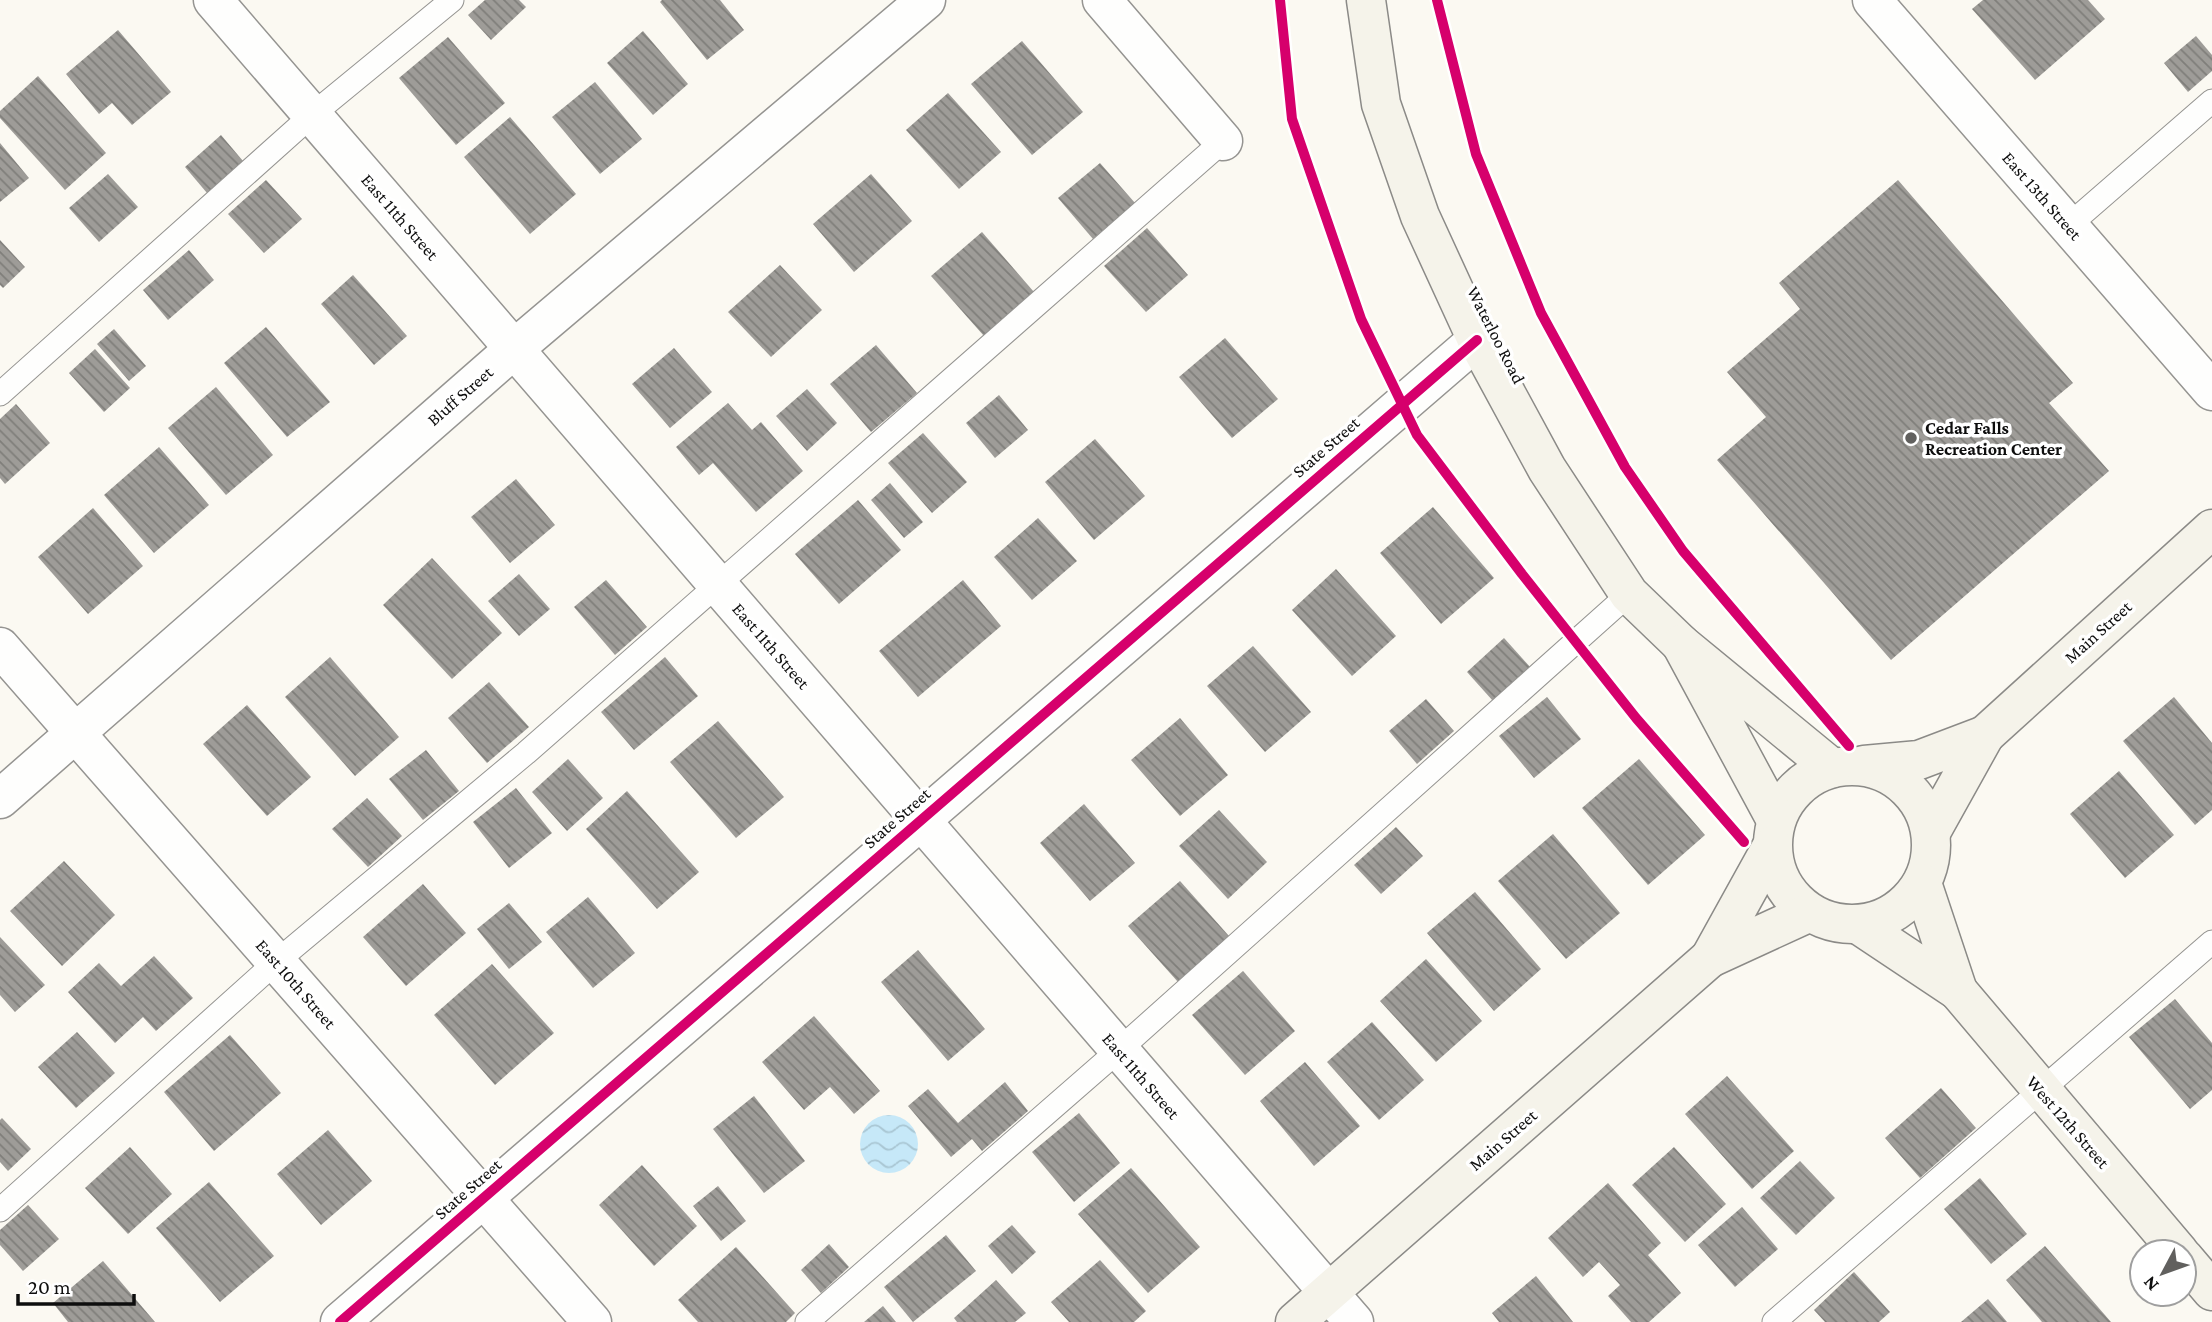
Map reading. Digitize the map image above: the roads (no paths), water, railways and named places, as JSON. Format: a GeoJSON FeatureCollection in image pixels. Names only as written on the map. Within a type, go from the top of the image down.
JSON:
{"type":"FeatureCollection","features":[{"type":"Feature","properties":{"kind":"main road","name":"Waterloo Road"},"geometry":{"type":"LineString","coordinates":[[1366,0],[1381,104],[1420,216],[1477,341],[1548,469],[1629,594],[1681,644],[1845,766]]}},
{"type":"Feature","properties":{"kind":"main road","name":"Main Street"},"geometry":{"type":"LineString","coordinates":[[1931,832],[1985,735],[2212,529]]}},
{"type":"Feature","properties":{"kind":"main road","name":"Waterloo Road"},"geometry":{"type":"LineString","coordinates":[[1681,644],[1774,833]]}},
{"type":"Feature","properties":{"kind":"main road","name":"Main Street"},"geometry":{"type":"LineString","coordinates":[[1845,766],[1919,760],[1985,735]]}},
{"type":"Feature","properties":{"kind":"main road"},"geometry":{"type":"LineString","coordinates":[[1845,766],[1883,772],[1905,786],[1922,807],[1931,832],[1931,858],[1922,883],[1906,904],[1885,918],[1859,925],[1833,923],[1808,913],[1789,895],[1776,872],[1774,833],[1788,796],[1808,778],[1845,766]]}},
{"type":"Feature","properties":{"kind":"main road","name":"Main Street"},"geometry":{"type":"LineString","coordinates":[[1710,958],[1774,833]]}},
{"type":"Feature","properties":{"kind":"main road","name":"West 12th Street"},"geometry":{"type":"LineString","coordinates":[[1922,883],[1958,991]]}},
{"type":"Feature","properties":{"kind":"main road","name":"Main Street"},"geometry":{"type":"LineString","coordinates":[[1295,1322],[1710,958],[1808,913]]}},
{"type":"Feature","properties":{"kind":"main road","name":"West 12th Street"},"geometry":{"type":"LineString","coordinates":[[1859,925],[1958,991],[2167,1238]]}},
{"type":"Feature","properties":{"kind":"main road"},"geometry":{"type":"LineString","coordinates":[[2198,1274],[2212,1291]]}},
{"type":"Feature","properties":{"kind":"street","name":"East 11th Street"},"geometry":{"type":"LineString","coordinates":[[213,0],[1354,1322]]}},
{"type":"Feature","properties":{"kind":"street","name":"Bluff Street"},"geometry":{"type":"LineString","coordinates":[[0,799],[514,349],[926,0]]}},
{"type":"Feature","properties":{"kind":"street"},"geometry":{"type":"LineString","coordinates":[[1102,0],[1223,141]]}},
{"type":"Feature","properties":{"kind":"street","name":"East 13th Street"},"geometry":{"type":"LineString","coordinates":[[1872,0],[2212,391]]}},
{"type":"Feature","properties":{"kind":"street","name":"State Street"},"geometry":{"type":"LineString","coordinates":[[340,1322],[1477,341]]}},
{"type":"Feature","properties":{"kind":"street","name":"East 10th Street"},"geometry":{"type":"LineString","coordinates":[[0,647],[592,1322]]}},
{"type":"Feature","properties":{"kind":"lane"},"geometry":{"type":"LineString","coordinates":[[0,394],[312,115],[452,0]]}},
{"type":"Feature","properties":{"kind":"lane"},"geometry":{"type":"LineString","coordinates":[[2068,226],[2212,100]]}},
{"type":"Feature","properties":{"kind":"lane"},"geometry":{"type":"LineString","coordinates":[[0,1210],[276,962],[526,753],[1223,141]]}},
{"type":"Feature","properties":{"kind":"lane"},"geometry":{"type":"LineString","coordinates":[[807,1322],[1119,1050],[1629,594]]}},
{"type":"Feature","properties":{"kind":"lane"},"geometry":{"type":"LineString","coordinates":[[1774,1322],[2212,942]]}},
{"type":"Feature","properties":{"kind":"water"},"geometry":{"type":"Polygon","coordinates":[[[889,1115],[905,1120],[913,1128],[918,1144],[913,1160],[905,1168],[889,1173],[873,1168],[865,1160],[860,1144],[865,1128],[873,1120],[889,1115]]]}},
{"type":"Feature","properties":{"kind":"place","name":"Cedar Falls Recreation Center"},"geometry":{"type":"Point","coordinates":[1911,438]}}]}
